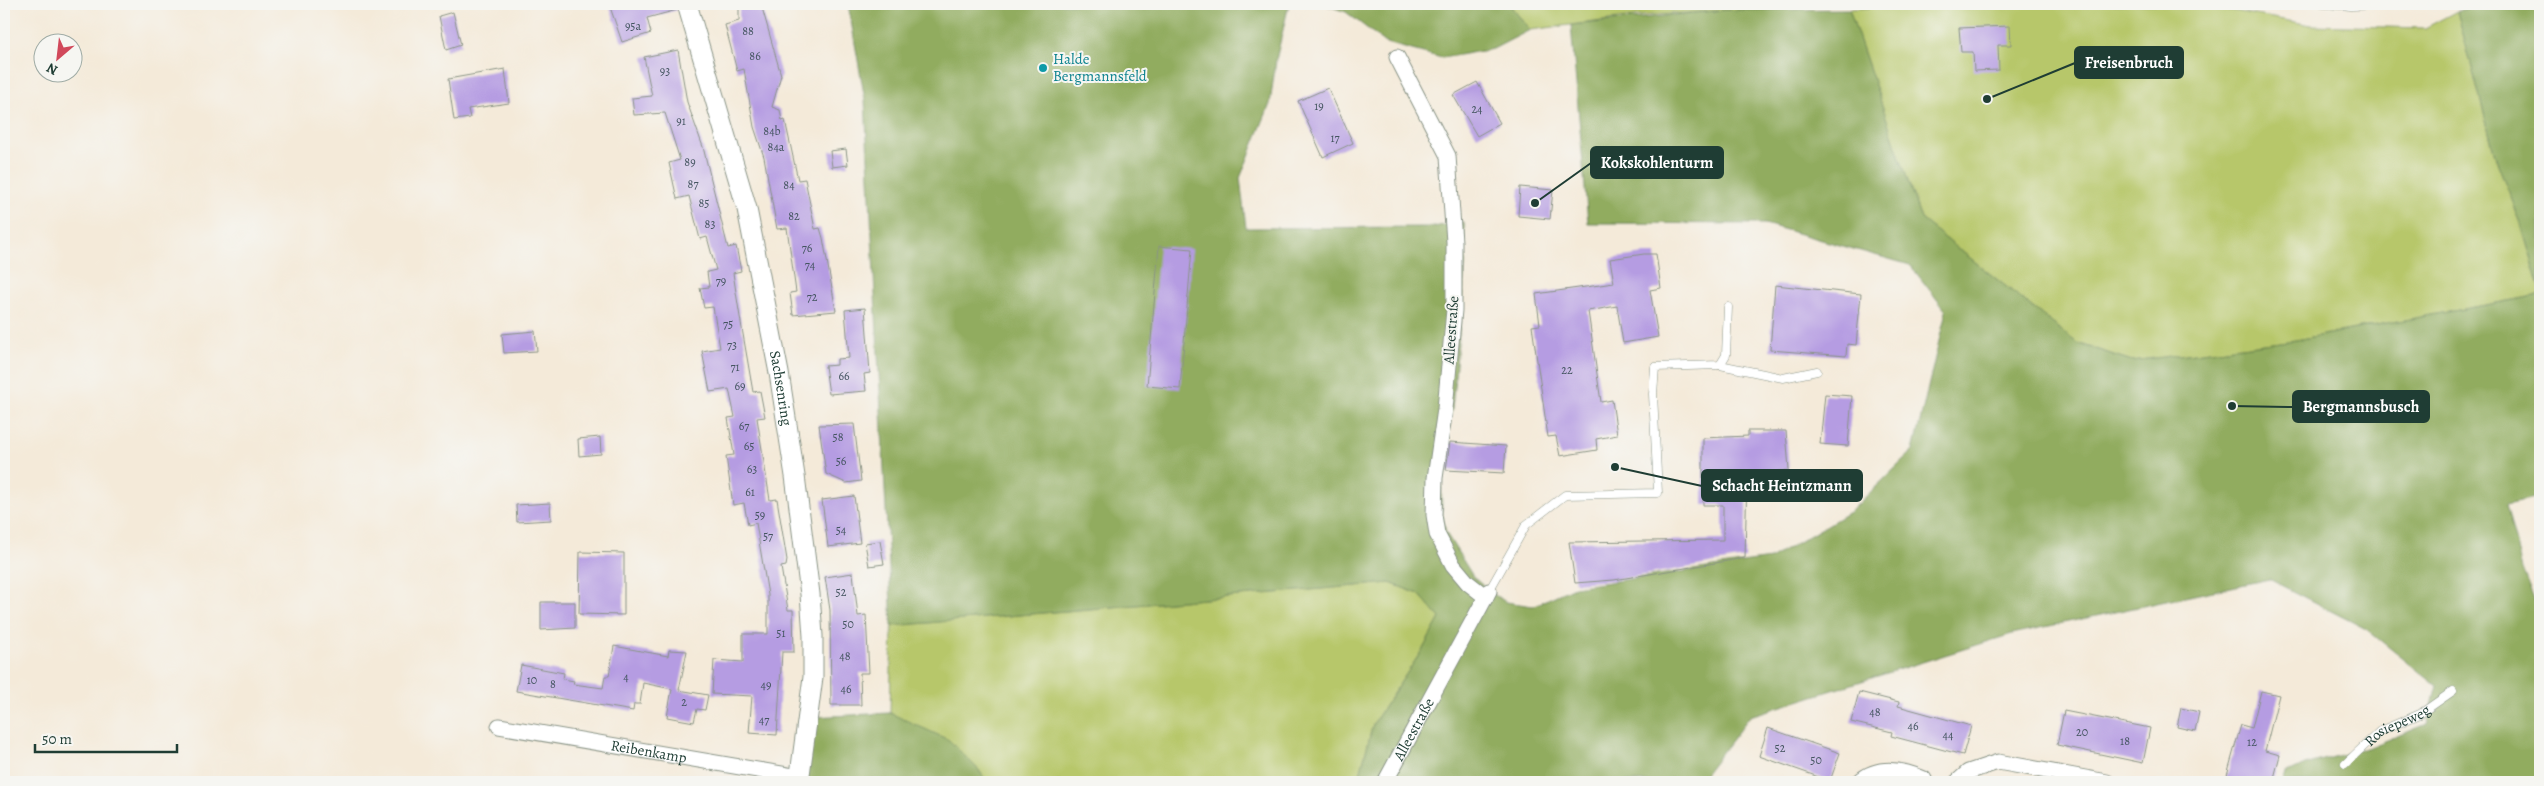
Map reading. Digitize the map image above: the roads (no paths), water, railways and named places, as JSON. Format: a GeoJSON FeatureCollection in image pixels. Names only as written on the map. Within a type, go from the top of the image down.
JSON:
{"type":"FeatureCollection","features":[{"type":"Feature","properties":{"kind":"street","name":"Sachsenring"},"geometry":{"type":"LineString","coordinates":[[687,4],[747,209],[779,373],[794,476],[810,594],[813,636],[813,677],[799,780]]}},
{"type":"Feature","properties":{"kind":"street","name":"Alleestraße"},"geometry":{"type":"LineString","coordinates":[[1384,782],[1487,594],[1468,583],[1453,566],[1437,534],[1434,515],[1435,478],[1445,409],[1454,310],[1454,242],[1448,156],[1398,56]]}},
{"type":"Feature","properties":{"kind":"street","name":"Reibenkamp"},"geometry":{"type":"LineString","coordinates":[[499,726],[799,780]]}},
{"type":"Feature","properties":{"kind":"street"},"geometry":{"type":"LineString","coordinates":[[1957,782],[1968,772],[1998,762],[2107,782]]}},
{"type":"Feature","properties":{"kind":"street"},"geometry":{"type":"LineString","coordinates":[[1859,782],[1881,770],[1908,772],[1924,779],[1925,782]]}},
{"type":"Feature","properties":{"kind":"lane"},"geometry":{"type":"LineString","coordinates":[[2324,4],[2410,4]]}},
{"type":"Feature","properties":{"kind":"lane"},"geometry":{"type":"LineString","coordinates":[[1720,365],[1726,355],[1728,307]]}},
{"type":"Feature","properties":{"kind":"lane"},"geometry":{"type":"LineString","coordinates":[[1487,594],[1526,525],[1565,495],[1658,493],[1653,394],[1655,368],[1720,365],[1783,378],[1817,371]]}},
{"type":"Feature","properties":{"kind":"lane","name":"Rosiepeweg"},"geometry":{"type":"LineString","coordinates":[[2345,764],[2380,731],[2420,714],[2453,691]]}},
{"type":"Feature","properties":{"kind":"place","name":"Halde Bergmannsfeld"},"geometry":{"type":"Point","coordinates":[1043,68]}},
{"type":"Feature","properties":{"kind":"place","name":"Freisenbruch"},"geometry":{"type":"Point","coordinates":[1987,99]}},
{"type":"Feature","properties":{"kind":"place","name":"Kokskohlenturm"},"geometry":{"type":"Point","coordinates":[1535,203]}},
{"type":"Feature","properties":{"kind":"place","name":"Bergmannsbusch"},"geometry":{"type":"Point","coordinates":[2232,406]}},
{"type":"Feature","properties":{"kind":"place","name":"Schacht Heintzmann"},"geometry":{"type":"Point","coordinates":[1615,467]}}]}
